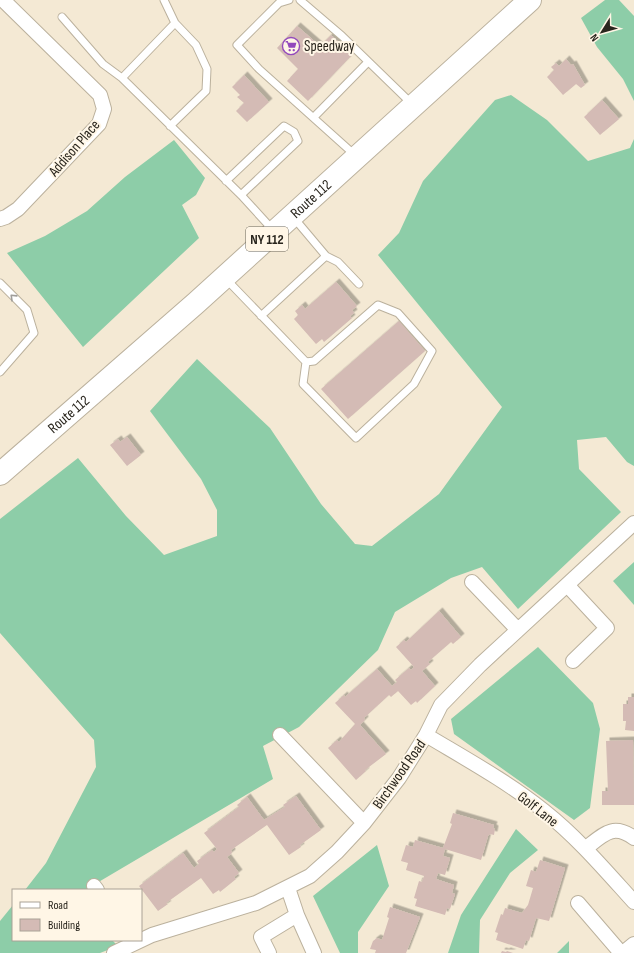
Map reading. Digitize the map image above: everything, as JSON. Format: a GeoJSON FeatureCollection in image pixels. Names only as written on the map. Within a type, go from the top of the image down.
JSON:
{"type":"FeatureCollection","features":[{"type":"Feature","properties":{"kind":"main road","name":"Route 112"},"geometry":{"type":"LineString","coordinates":[[0,474],[275,232],[530,0]]}},
{"type":"Feature","properties":{"kind":"street","name":"Addison Place"},"geometry":{"type":"LineString","coordinates":[[0,219],[18,209],[99,124],[104,109],[100,95],[3,0]]}},
{"type":"Feature","properties":{"kind":"street","name":"Birchwood Road"},"geometry":{"type":"LineString","coordinates":[[142,940],[152,935],[256,903],[310,876],[337,852],[364,823],[399,778],[426,735],[441,705],[518,630],[568,586],[634,522]]}},
{"type":"Feature","properties":{"kind":"street"},"geometry":{"type":"LineString","coordinates":[[472,582],[518,630]]}},
{"type":"Feature","properties":{"kind":"street"},"geometry":{"type":"LineString","coordinates":[[568,586],[607,628],[573,661]]}},
{"type":"Feature","properties":{"kind":"street"},"geometry":{"type":"LineString","coordinates":[[280,735],[364,823]]}},
{"type":"Feature","properties":{"kind":"street","name":"Golf Lane"},"geometry":{"type":"LineString","coordinates":[[426,735],[491,774],[544,811],[586,848],[634,902]]}},
{"type":"Feature","properties":{"kind":"street"},"geometry":{"type":"LineString","coordinates":[[586,848],[609,831],[624,831],[634,838]]}},
{"type":"Feature","properties":{"kind":"street"},"geometry":{"type":"LineString","coordinates":[[288,888],[297,915],[314,953]]}},
{"type":"Feature","properties":{"kind":"street"},"geometry":{"type":"LineString","coordinates":[[578,903],[622,953],[634,944]]}},
{"type":"Feature","properties":{"kind":"street"},"geometry":{"type":"LineString","coordinates":[[269,953],[261,937],[297,915]]}},
{"type":"Feature","properties":{"kind":"street","name":"Birchwood Road"},"geometry":{"type":"LineString","coordinates":[[114,953],[139,941]]}},
{"type":"Feature","properties":{"kind":"lane"},"geometry":{"type":"LineString","coordinates":[[164,0],[175,23],[196,45],[207,69],[206,91],[170,126]]}},
{"type":"Feature","properties":{"kind":"lane"},"geometry":{"type":"LineString","coordinates":[[289,0],[279,3],[237,45],[259,69],[357,157]]}},
{"type":"Feature","properties":{"kind":"lane"},"geometry":{"type":"LineString","coordinates":[[300,0],[342,36],[414,106]]}},
{"type":"Feature","properties":{"kind":"lane"},"geometry":{"type":"LineString","coordinates":[[62,17],[103,64],[122,78],[241,195],[275,232]]}},
{"type":"Feature","properties":{"kind":"lane"},"geometry":{"type":"LineString","coordinates":[[122,78],[175,23]]}},
{"type":"Feature","properties":{"kind":"lane"},"geometry":{"type":"LineString","coordinates":[[314,117],[368,62]]}},
{"type":"Feature","properties":{"kind":"lane"},"geometry":{"type":"LineString","coordinates":[[226,181],[284,126],[294,132],[298,141],[241,195]]}},
{"type":"Feature","properties":{"kind":"lane"},"geometry":{"type":"LineString","coordinates":[[292,216],[326,256],[338,262],[359,284]]}},
{"type":"Feature","properties":{"kind":"lane"},"geometry":{"type":"LineString","coordinates":[[261,316],[326,256]]}},
{"type":"Feature","properties":{"kind":"lane"},"geometry":{"type":"LineString","coordinates":[[224,277],[306,362]]}},
{"type":"Feature","properties":{"kind":"lane"},"geometry":{"type":"LineString","coordinates":[[0,283],[27,310],[34,333],[0,372]]}},
{"type":"Feature","properties":{"kind":"lane"},"geometry":{"type":"LineString","coordinates":[[378,305],[398,313],[432,351],[414,384],[356,438],[303,384],[306,362],[314,360],[378,305]]}},
{"type":"Feature","properties":{"kind":"green space"},"geometry":{"type":"Polygon","coordinates":[[[605,0],[619,0],[634,16],[634,101],[623,79],[597,47],[581,18],[605,0]]]}},
{"type":"Feature","properties":{"kind":"green space"},"geometry":{"type":"Polygon","coordinates":[[[511,95],[547,120],[588,161],[630,148],[634,139],[634,466],[627,462],[606,437],[577,440],[579,469],[621,512],[518,609],[482,567],[451,578],[395,612],[378,650],[299,727],[263,746],[273,779],[87,889],[26,889],[46,863],[96,767],[94,740],[0,633],[0,519],[78,458],[126,516],[164,555],[217,536],[217,510],[201,479],[150,411],[197,359],[270,428],[321,504],[355,544],[372,546],[439,494],[502,407],[378,255],[399,233],[423,181],[495,100],[511,95]]]}},
{"type":"Feature","properties":{"kind":"green space"},"geometry":{"type":"Polygon","coordinates":[[[174,140],[205,178],[196,195],[182,205],[199,238],[83,347],[7,253],[45,236],[87,211],[125,177],[174,140]]]}},
{"type":"Feature","properties":{"kind":"green space"},"geometry":{"type":"Polygon","coordinates":[[[634,562],[634,605],[613,581],[634,562]]]}},
{"type":"Feature","properties":{"kind":"green space"},"geometry":{"type":"Polygon","coordinates":[[[538,647],[593,703],[600,729],[590,808],[574,820],[454,734],[451,719],[538,647]]]}},
{"type":"Feature","properties":{"kind":"green space"},"geometry":{"type":"Polygon","coordinates":[[[516,829],[538,850],[510,873],[480,920],[479,953],[448,953],[461,915],[516,829]]]}},
{"type":"Feature","properties":{"kind":"green space"},"geometry":{"type":"Polygon","coordinates":[[[377,845],[389,886],[358,932],[358,953],[340,953],[313,896],[377,845]]]}},
{"type":"Feature","properties":{"kind":"green space"},"geometry":{"type":"Polygon","coordinates":[[[12,906],[12,941],[113,941],[118,946],[100,953],[0,953],[0,921],[12,906]]]}},
{"type":"Feature","properties":{"kind":"green space"},"geometry":{"type":"Polygon","coordinates":[[[569,941],[569,953],[557,953],[569,941]]]}},
{"type":"Feature","properties":{"kind":"building"},"geometry":{"type":"Polygon","coordinates":[[[297,26],[320,46],[331,35],[352,55],[308,101],[287,81],[298,69],[277,48],[297,26]]]}},
{"type":"Feature","properties":{"kind":"building"},"geometry":{"type":"Polygon","coordinates":[[[566,59],[571,65],[573,64],[585,85],[581,88],[576,84],[563,95],[547,77],[554,70],[551,67],[556,63],[559,66],[566,59]]]}},
{"type":"Feature","properties":{"kind":"building"},"geometry":{"type":"Polygon","coordinates":[[[244,75],[269,102],[247,122],[236,111],[244,103],[237,97],[240,95],[232,87],[244,75]]]}},
{"type":"Feature","properties":{"kind":"building"},"geometry":{"type":"Polygon","coordinates":[[[602,100],[619,119],[600,135],[584,117],[602,100]]]}},
{"type":"Feature","properties":{"kind":"building"},"geometry":{"type":"Polygon","coordinates":[[[336,282],[357,306],[352,310],[354,313],[350,316],[352,318],[324,342],[322,339],[316,344],[294,319],[298,315],[295,311],[302,305],[305,309],[336,282]]]}},
{"type":"Feature","properties":{"kind":"building"},"geometry":{"type":"Polygon","coordinates":[[[399,321],[425,351],[348,419],[321,389],[399,321]]]}},
{"type":"Feature","properties":{"kind":"building"},"geometry":{"type":"Polygon","coordinates":[[[127,437],[141,455],[127,466],[110,445],[118,439],[120,442],[127,437]]]}},
{"type":"Feature","properties":{"kind":"building"},"geometry":{"type":"Polygon","coordinates":[[[439,611],[461,637],[453,644],[451,642],[428,662],[430,664],[422,671],[435,686],[417,703],[416,701],[411,705],[398,691],[391,697],[389,695],[364,718],[365,720],[360,725],[386,754],[365,770],[366,771],[356,780],[328,748],[337,740],[339,742],[355,724],[335,703],[344,695],[345,697],[377,669],[392,686],[397,682],[395,680],[409,668],[411,670],[414,667],[396,647],[404,640],[406,642],[439,611]]]}},
{"type":"Feature","properties":{"kind":"building"},"geometry":{"type":"Polygon","coordinates":[[[628,697],[634,697],[634,731],[625,730],[626,721],[623,721],[623,704],[628,704],[628,697]]]}},
{"type":"Feature","properties":{"kind":"building"},"geometry":{"type":"Polygon","coordinates":[[[633,740],[634,805],[602,805],[602,791],[608,791],[606,741],[633,740]]]}},
{"type":"Feature","properties":{"kind":"building"},"geometry":{"type":"Polygon","coordinates":[[[296,796],[321,830],[289,855],[267,825],[231,850],[232,853],[227,857],[239,873],[234,877],[236,879],[220,892],[219,890],[213,894],[201,878],[166,903],[168,904],[158,911],[139,886],[183,853],[194,868],[199,864],[197,861],[212,850],[214,852],[217,849],[204,833],[239,807],[237,805],[247,797],[264,820],[285,807],[283,805],[296,796]]]}},
{"type":"Feature","properties":{"kind":"building"},"geometry":{"type":"Polygon","coordinates":[[[453,813],[494,825],[493,828],[495,829],[494,835],[490,834],[488,836],[481,860],[445,849],[443,856],[450,858],[445,875],[438,873],[436,879],[454,885],[452,893],[455,894],[450,909],[447,908],[445,915],[415,906],[417,899],[414,898],[419,881],[422,882],[424,876],[406,870],[408,863],[401,861],[406,845],[413,847],[415,840],[443,848],[452,824],[450,823],[453,813]]]}},
{"type":"Feature","properties":{"kind":"building"},"geometry":{"type":"Polygon","coordinates":[[[540,860],[565,868],[549,921],[536,918],[529,941],[526,940],[523,949],[496,940],[498,933],[495,932],[501,914],[503,915],[505,908],[522,913],[528,905],[533,888],[526,886],[531,870],[536,872],[540,860]]]}},
{"type":"Feature","properties":{"kind":"building"},"geometry":{"type":"Polygon","coordinates":[[[390,907],[420,917],[406,953],[375,953],[376,950],[370,949],[373,941],[377,938],[382,940],[389,918],[387,917],[390,907]]]}},
{"type":"Feature","properties":{"kind":"building"},"geometry":{"type":"Polygon","coordinates":[[[502,951],[507,951],[513,953],[501,953],[502,951]]]}},
{"type":"Feature","properties":{"kind":"place","name":"Speedway"},"geometry":{"type":"Point","coordinates":[291,46]}}]}
